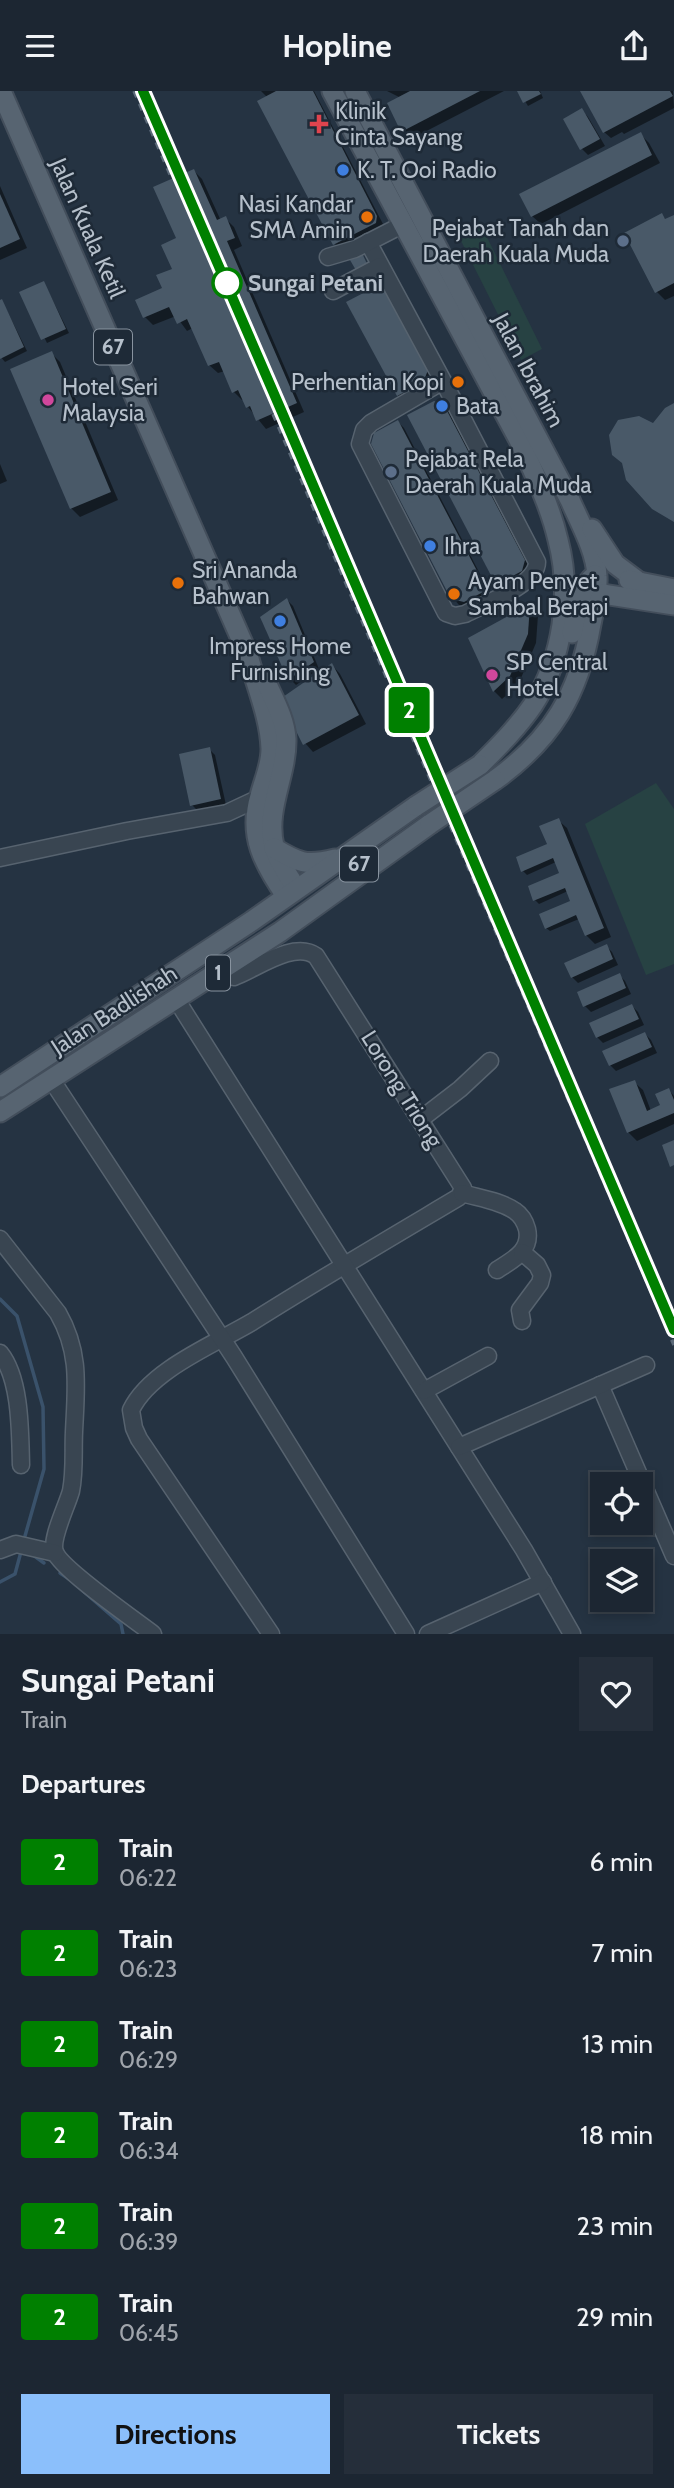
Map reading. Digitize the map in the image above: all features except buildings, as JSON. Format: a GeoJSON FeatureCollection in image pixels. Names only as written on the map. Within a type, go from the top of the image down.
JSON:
{"type":"FeatureCollection","features":[{"type":"Feature","properties":{"kind":"main road","name":"Jalan Kuala Ketil"},"geometry":{"type":"LineString","coordinates":[[1,91],[248,655],[273,698],[286,735],[284,764],[268,853]]}},
{"type":"Feature","properties":{"kind":"main road","name":"Jalan Ibrahim"},"geometry":{"type":"LineString","coordinates":[[332,91],[487,380],[540,487],[558,538],[564,570],[564,590],[557,650],[548,675],[532,705],[503,742],[480,765]]}},
{"type":"Feature","properties":{"kind":"main road","name":"Jalan Ibrahim"},"geometry":{"type":"LineString","coordinates":[[355,91],[570,500],[584,532],[594,584],[587,645],[576,683],[560,715],[529,752],[495,780]]}},
{"type":"Feature","properties":{"kind":"main road"},"geometry":{"type":"LineString","coordinates":[[540,487],[554,503],[562,519],[577,568],[594,584],[639,590],[674,589]]}},
{"type":"Feature","properties":{"kind":"main road"},"geometry":{"type":"LineString","coordinates":[[570,500],[582,512],[615,564],[639,590],[674,605]]}},
{"type":"Feature","properties":{"kind":"main road"},"geometry":{"type":"LineString","coordinates":[[532,705],[542,700],[558,677],[567,656],[579,601],[594,584]]}},
{"type":"Feature","properties":{"kind":"main road"},"geometry":{"type":"LineString","coordinates":[[587,645],[595,628],[607,614],[639,590]]}},
{"type":"Feature","properties":{"kind":"main road","name":"Jalan Kuala Ketil"},"geometry":{"type":"LineString","coordinates":[[248,655],[270,737],[269,769],[259,798],[257,837],[268,853],[279,862],[292,894]]}},
{"type":"Feature","properties":{"kind":"main road","name":"Jalan Badlishah"},"geometry":{"type":"LineString","coordinates":[[0,1087],[292,894],[480,765]]}},
{"type":"Feature","properties":{"kind":"main road","name":"Jalan Badlishah"},"geometry":{"type":"LineString","coordinates":[[0,1112],[330,898],[495,780]]}},
{"type":"Feature","properties":{"kind":"main road","name":"67"},"geometry":{"type":"LineString","coordinates":[[199,985],[213,964],[277,919],[292,894],[315,893],[400,835],[412,829],[426,827]]}},
{"type":"Feature","properties":{"kind":"main road"},"geometry":{"type":"LineString","coordinates":[[251,921],[260,906],[268,853],[306,864],[344,857]]}},
{"type":"Feature","properties":{"kind":"street"},"geometry":{"type":"LineString","coordinates":[[400,220],[355,249],[333,255],[351,240],[400,220]]}},
{"type":"Feature","properties":{"kind":"street"},"geometry":{"type":"LineString","coordinates":[[368,242],[443,381],[537,562],[537,569],[529,580],[465,614],[455,616],[446,613],[360,444],[364,430],[371,422],[443,381]]}},
{"type":"Feature","properties":{"kind":"street"},"geometry":{"type":"LineString","coordinates":[[333,292],[380,266]]}},
{"type":"Feature","properties":{"kind":"street"},"geometry":{"type":"LineString","coordinates":[[0,858],[227,813],[259,798]]}},
{"type":"Feature","properties":{"kind":"street"},"geometry":{"type":"LineString","coordinates":[[227,813],[257,837]]}},
{"type":"Feature","properties":{"kind":"street","name":"Lorong Triong"},"geometry":{"type":"LineString","coordinates":[[225,968],[234,977],[299,950],[316,955],[463,1184],[463,1193]]}},
{"type":"Feature","properties":{"kind":"street"},"geometry":{"type":"LineString","coordinates":[[176,999],[459,1447],[572,1634]]}},
{"type":"Feature","properties":{"kind":"street"},"geometry":{"type":"LineString","coordinates":[[421,1119],[460,1089],[490,1061]]}},
{"type":"Feature","properties":{"kind":"street"},"geometry":{"type":"LineString","coordinates":[[51,1079],[221,1340],[406,1634]]}},
{"type":"Feature","properties":{"kind":"street"},"geometry":{"type":"LineString","coordinates":[[271,1634],[139,1439],[131,1410],[135,1401],[155,1381],[463,1193],[516,1211],[524,1220],[528,1238],[522,1252],[496,1270]]}},
{"type":"Feature","properties":{"kind":"street"},"geometry":{"type":"LineString","coordinates":[[0,1239],[58,1313],[74,1352],[77,1397],[73,1479],[54,1542],[55,1553]]}},
{"type":"Feature","properties":{"kind":"street"},"geometry":{"type":"LineString","coordinates":[[522,1252],[537,1265],[542,1275],[540,1283],[520,1310],[522,1321]]}},
{"type":"Feature","properties":{"kind":"street"},"geometry":{"type":"LineString","coordinates":[[0,1353],[6,1361],[17,1400],[21,1465]]}},
{"type":"Feature","properties":{"kind":"street"},"geometry":{"type":"LineString","coordinates":[[424,1391],[488,1356]]}},
{"type":"Feature","properties":{"kind":"street"},"geometry":{"type":"LineString","coordinates":[[459,1447],[646,1365]]}},
{"type":"Feature","properties":{"kind":"street"},"geometry":{"type":"LineString","coordinates":[[600,1385],[674,1556]]}},
{"type":"Feature","properties":{"kind":"street"},"geometry":{"type":"LineString","coordinates":[[0,1550],[16,1544],[55,1553],[70,1570],[153,1634]]}},
{"type":"Feature","properties":{"kind":"street"},"geometry":{"type":"LineString","coordinates":[[428,1634],[543,1582]]}},
{"type":"Feature","properties":{"kind":"green space"},"geometry":{"type":"Polygon","coordinates":[[[479,221],[542,349],[521,360],[457,233],[479,221]]]}},
{"type":"Feature","properties":{"kind":"green space"},"geometry":{"type":"Polygon","coordinates":[[[656,783],[674,809],[674,964],[646,975],[585,824],[656,783]]]}},
{"type":"Feature","properties":{"kind":"waterway"},"geometry":{"type":"LineString","coordinates":[[0,1299],[17,1316],[43,1407],[44,1469],[25,1536]]}},
{"type":"Feature","properties":{"kind":"waterway"},"geometry":{"type":"LineString","coordinates":[[0,1582],[15,1574],[22,1548]]}},
{"type":"Feature","properties":{"kind":"waterway"},"geometry":{"type":"LineString","coordinates":[[33,1555],[44,1563]]}},
{"type":"Feature","properties":{"kind":"waterway"},"geometry":{"type":"LineString","coordinates":[[60,1573],[69,1579]]}},
{"type":"Feature","properties":{"kind":"waterway"},"geometry":{"type":"LineString","coordinates":[[83,1591],[121,1624],[123,1634]]}},
{"type":"Feature","properties":{"kind":"railway"},"geometry":{"type":"LineString","coordinates":[[134,91],[172,179]]}},
{"type":"Feature","properties":{"kind":"railway"},"geometry":{"type":"LineString","coordinates":[[273,414],[674,1345]]}},
{"type":"Feature","properties":{"kind":"train","name":"2"},"geometry":{"type":"LineString","coordinates":[[143,91],[674,1330]]}},
{"type":"Feature","properties":{"kind":"place","name":"Klinik Cinta Sayang"},"geometry":{"type":"Point","coordinates":[319,124]}},
{"type":"Feature","properties":{"kind":"place","name":"K. T. Ooi Radio"},"geometry":{"type":"Point","coordinates":[343,170]}},
{"type":"Feature","properties":{"kind":"place","name":"Nasi Kandar SMA Amin"},"geometry":{"type":"Point","coordinates":[367,217]}},
{"type":"Feature","properties":{"kind":"place","name":"Pejabat Tanah dan Daerah Kuala Muda"},"geometry":{"type":"Point","coordinates":[623,241]}},
{"type":"Feature","properties":{"kind":"place","name":"Sungai Petani"},"geometry":{"type":"Point","coordinates":[227,283]}},
{"type":"Feature","properties":{"kind":"place","name":"Perhentian Kopi"},"geometry":{"type":"Point","coordinates":[458,382]}},
{"type":"Feature","properties":{"kind":"place","name":"Hotel Seri Malaysia"},"geometry":{"type":"Point","coordinates":[48,400]}},
{"type":"Feature","properties":{"kind":"place","name":"Bata"},"geometry":{"type":"Point","coordinates":[442,406]}},
{"type":"Feature","properties":{"kind":"place","name":"Pejabat Rela Daerah Kuala Muda"},"geometry":{"type":"Point","coordinates":[391,472]}},
{"type":"Feature","properties":{"kind":"place","name":"Ihra"},"geometry":{"type":"Point","coordinates":[430,546]}},
{"type":"Feature","properties":{"kind":"place","name":"Sri Ananda Bahwan"},"geometry":{"type":"Point","coordinates":[178,583]}},
{"type":"Feature","properties":{"kind":"place","name":"Ayam Penyet Sambal Berapi"},"geometry":{"type":"Point","coordinates":[454,594]}},
{"type":"Feature","properties":{"kind":"place","name":"Impress Home Furnishing"},"geometry":{"type":"Point","coordinates":[280,621]}},
{"type":"Feature","properties":{"kind":"place","name":"SP Central Hotel"},"geometry":{"type":"Point","coordinates":[492,675]}}]}
